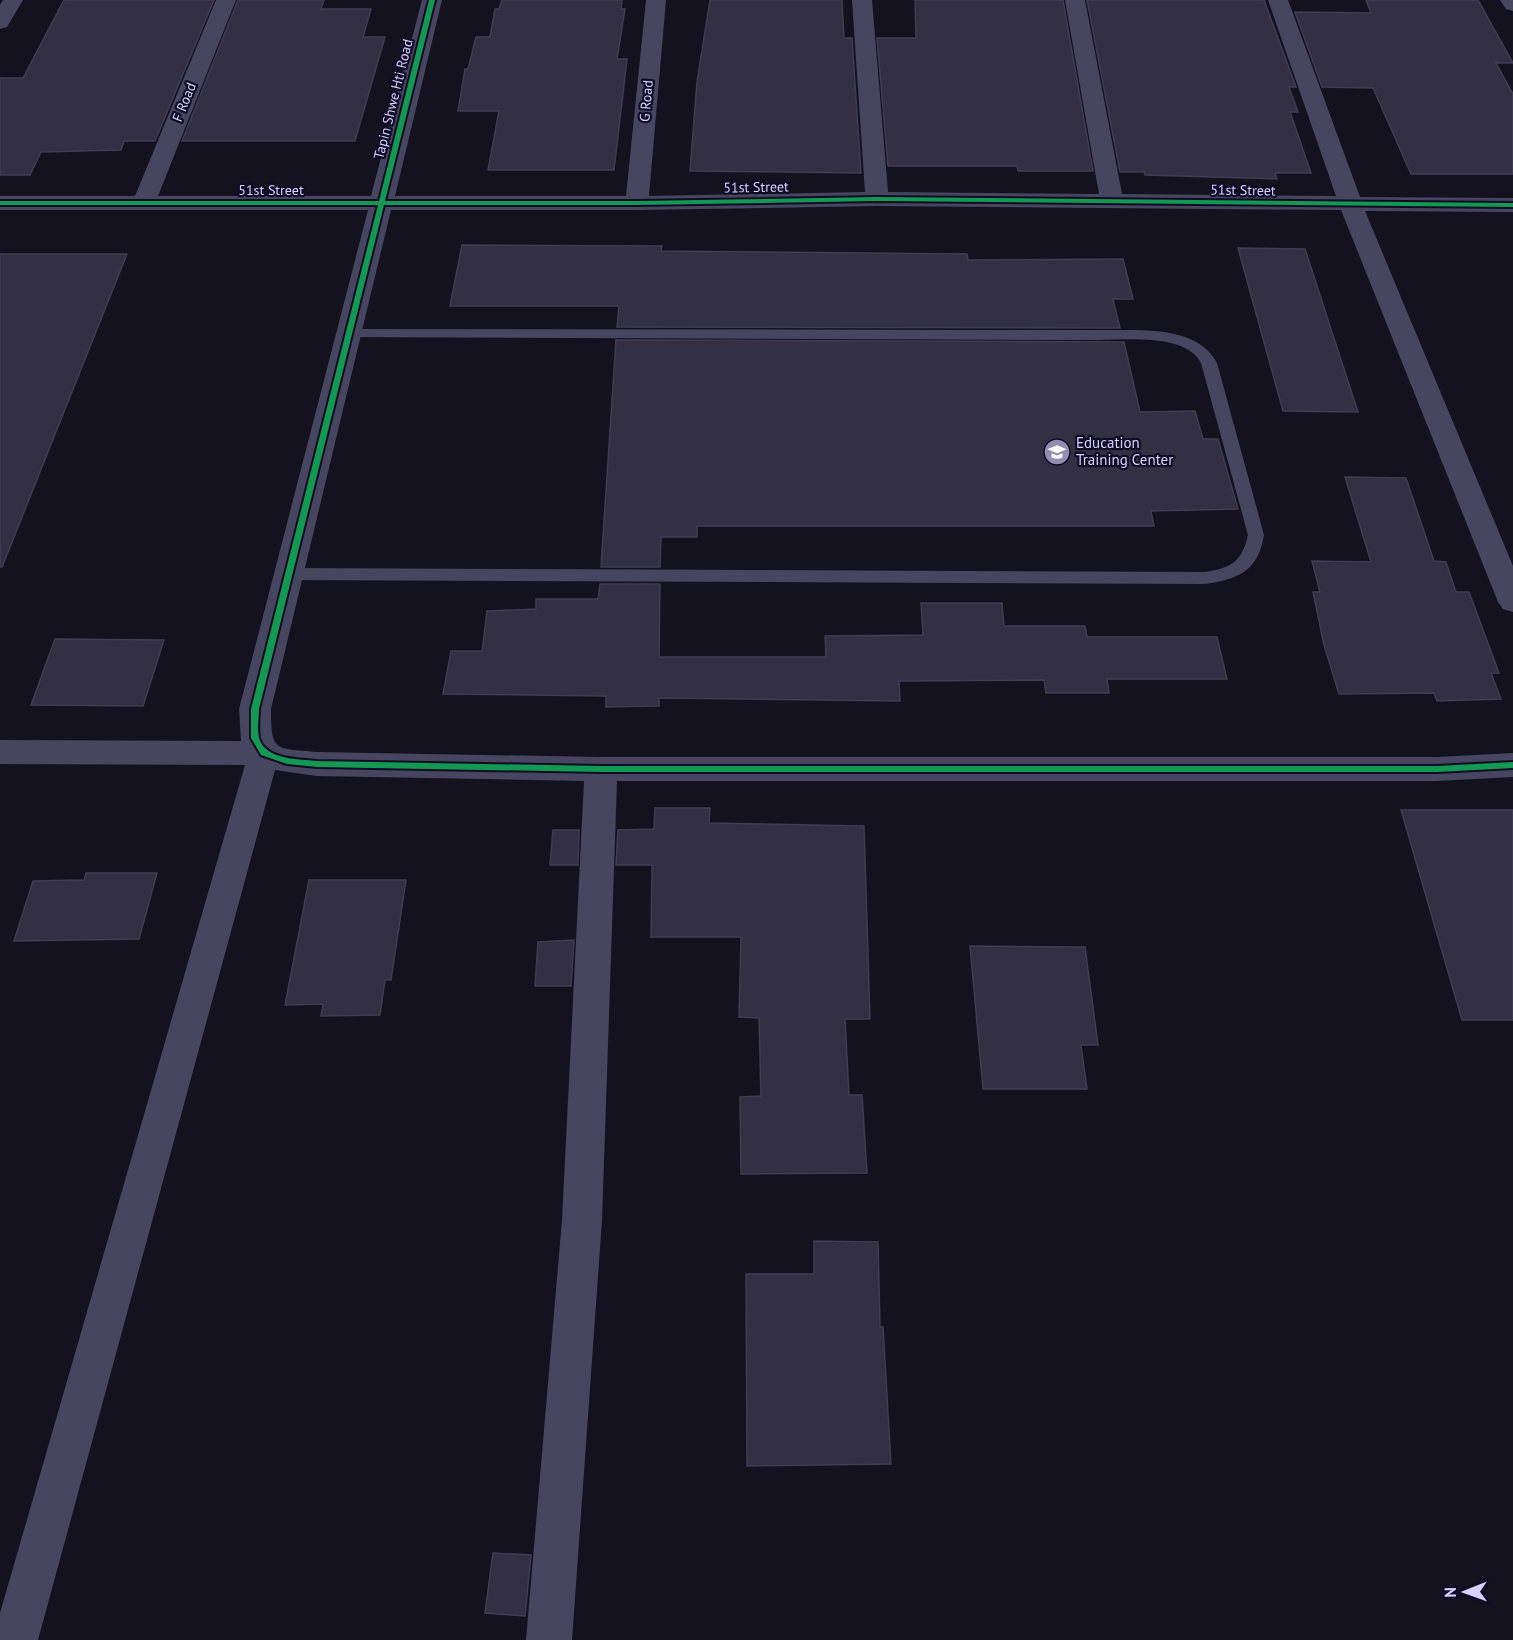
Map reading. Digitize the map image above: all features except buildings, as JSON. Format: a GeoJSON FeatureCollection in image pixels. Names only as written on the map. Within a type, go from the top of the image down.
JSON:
{"type":"FeatureCollection","features":[{"type":"Feature","properties":{"kind":"street"},"geometry":{"type":"LineString","coordinates":[[0,23],[14,0]]}},
{"type":"Feature","properties":{"kind":"street","name":"F Road"},"geometry":{"type":"LineString","coordinates":[[142,204],[226,0]]}},
{"type":"Feature","properties":{"kind":"street","name":"Tapin Shwe Hti Road"},"geometry":{"type":"LineString","coordinates":[[264,753],[255,738],[255,709],[432,0]]}},
{"type":"Feature","properties":{"kind":"street","name":"G Road"},"geometry":{"type":"LineString","coordinates":[[637,203],[656,0]]}},
{"type":"Feature","properties":{"kind":"street"},"geometry":{"type":"LineString","coordinates":[[862,0],[877,199]]}},
{"type":"Feature","properties":{"kind":"street"},"geometry":{"type":"LineString","coordinates":[[1075,0],[1112,202]]}},
{"type":"Feature","properties":{"kind":"street"},"geometry":{"type":"LineString","coordinates":[[1278,0],[1351,205],[1513,602]]}},
{"type":"Feature","properties":{"kind":"street"},"geometry":{"type":"LineString","coordinates":[[1510,0],[1513,5]]}},
{"type":"Feature","properties":{"kind":"street","name":"51st Street"},"geometry":{"type":"LineString","coordinates":[[0,203],[637,203],[877,199],[1513,205]]}},
{"type":"Feature","properties":{"kind":"street"},"geometry":{"type":"LineString","coordinates":[[0,752],[264,753],[288,761],[317,764],[601,769],[1437,769],[1513,765]]}},
{"type":"Feature","properties":{"kind":"street"},"geometry":{"type":"LineString","coordinates":[[15,1640],[264,753]]}},
{"type":"Feature","properties":{"kind":"street"},"geometry":{"type":"LineString","coordinates":[[549,1640],[582,1220],[601,769]]}},
{"type":"Feature","properties":{"kind":"lane"},"geometry":{"type":"LineString","coordinates":[[289,574],[1205,578],[1227,575],[1241,567],[1254,552],[1256,535],[1209,363],[1201,350],[1186,343],[1165,338],[1096,335],[349,334]]}},
{"type":"Feature","properties":{"kind":"cycle path"},"geometry":{"type":"LineString","coordinates":[[432,0],[255,709],[255,738],[264,753],[287,761],[317,764],[601,769],[1437,769],[1513,765]]}},
{"type":"Feature","properties":{"kind":"cycle path"},"geometry":{"type":"LineString","coordinates":[[0,203],[637,203],[877,199],[1513,205]]}},
{"type":"Feature","properties":{"kind":"place","name":"Education Training Center"},"geometry":{"type":"Point","coordinates":[1057,452]}}]}
